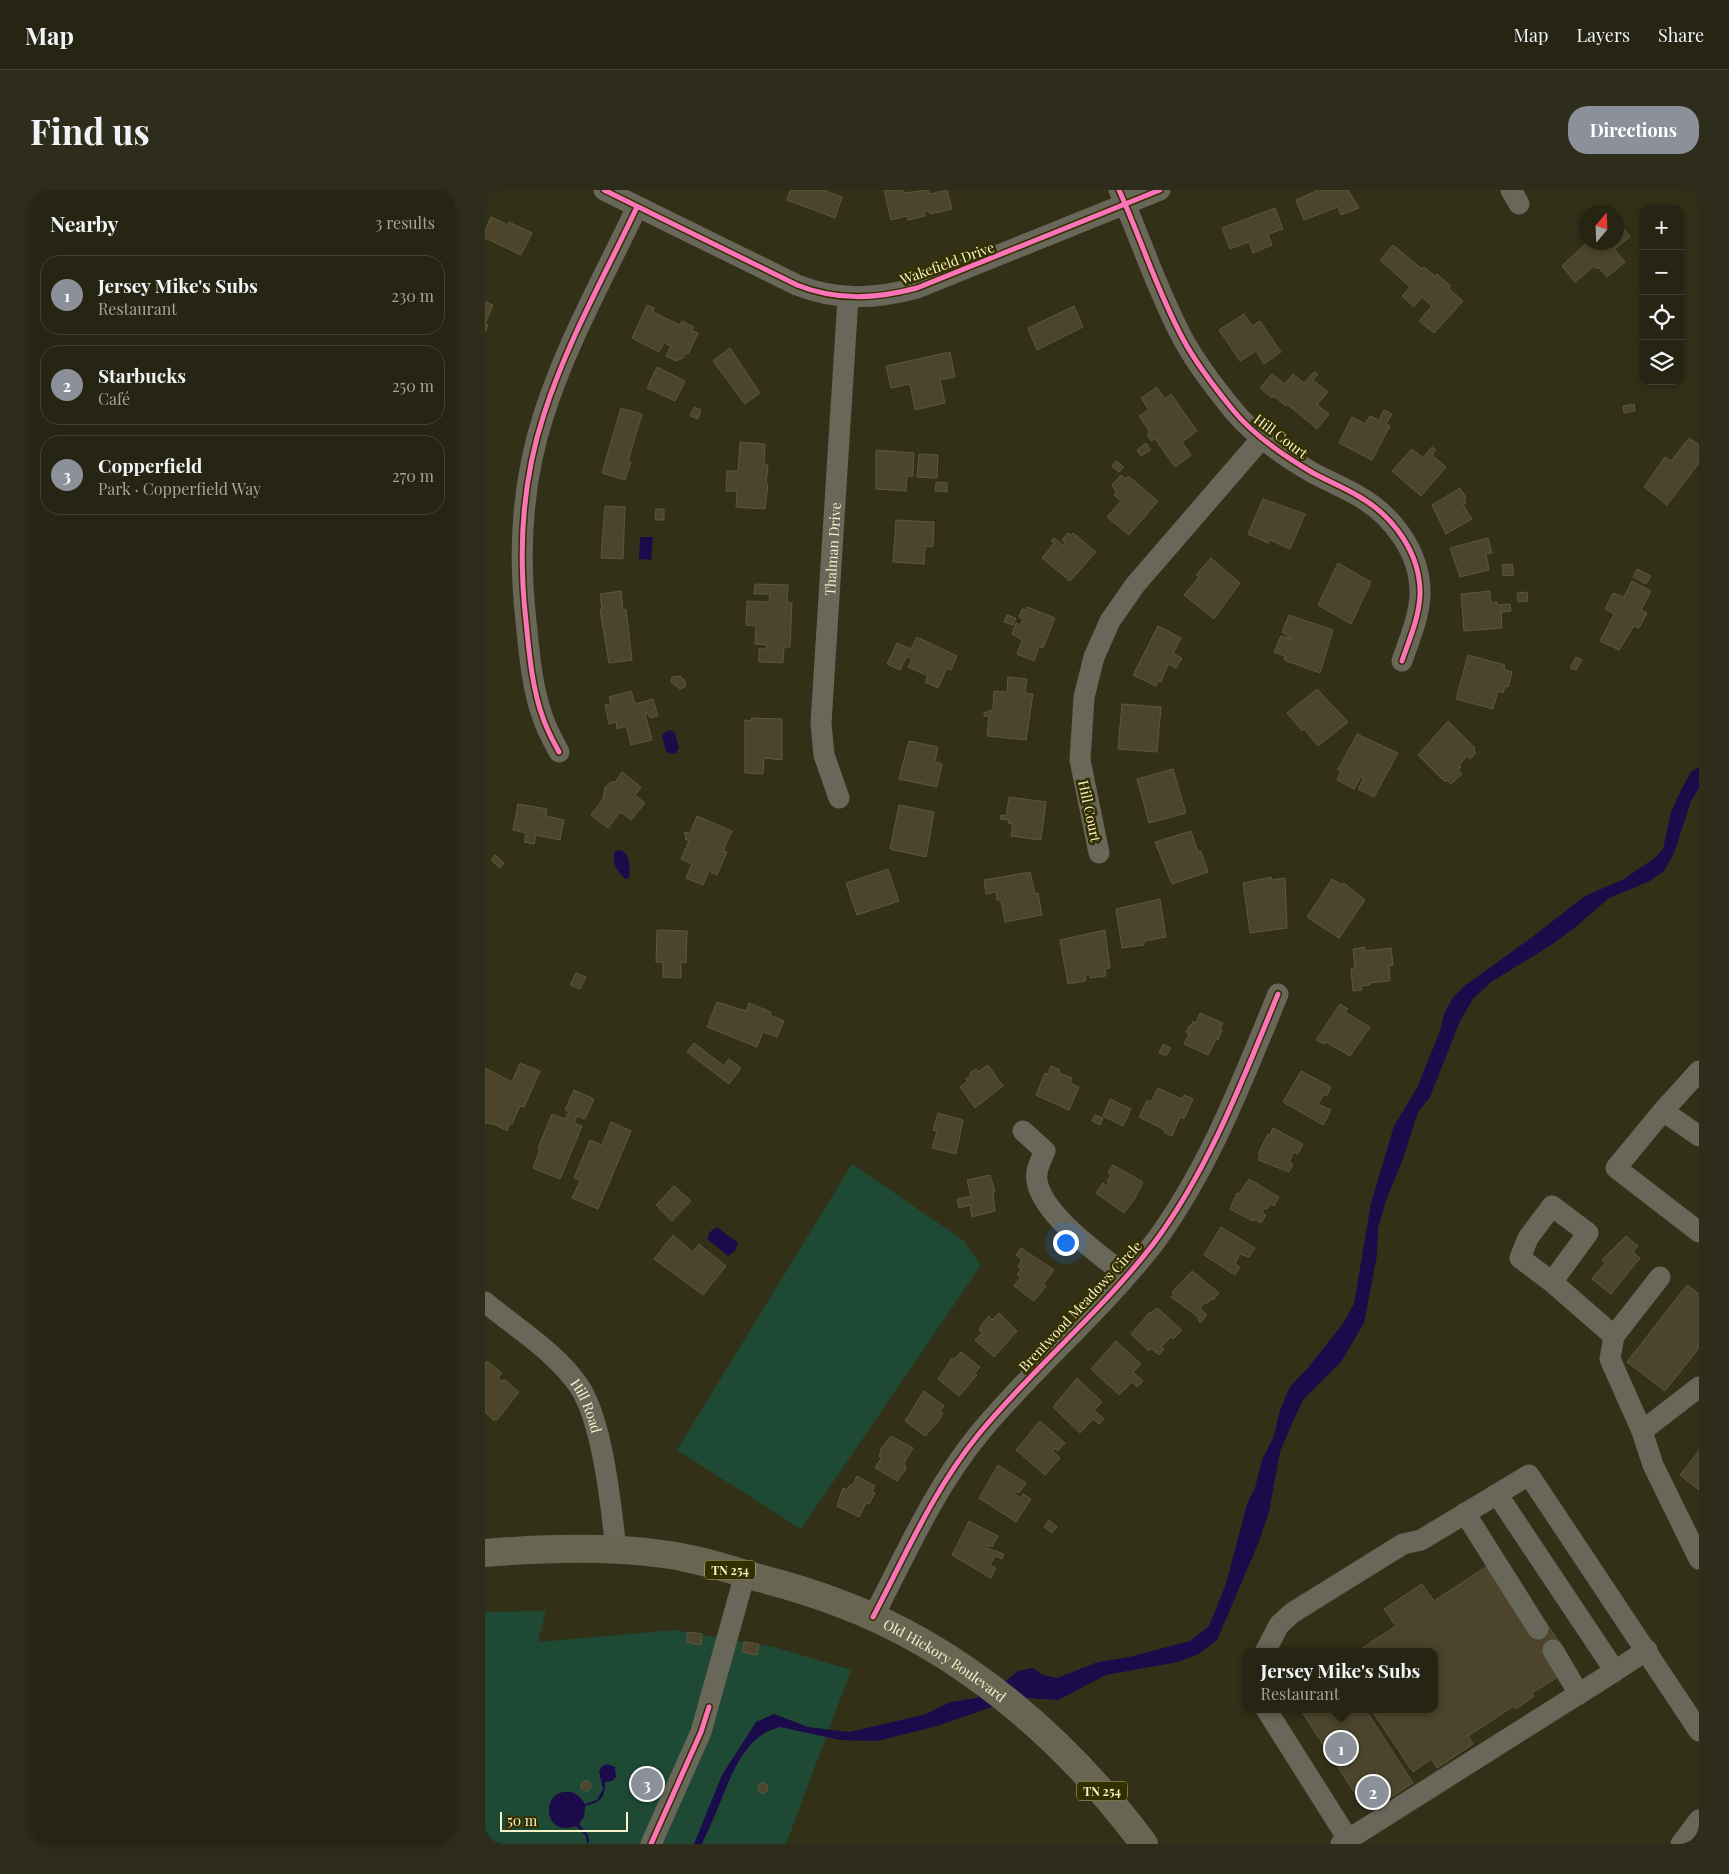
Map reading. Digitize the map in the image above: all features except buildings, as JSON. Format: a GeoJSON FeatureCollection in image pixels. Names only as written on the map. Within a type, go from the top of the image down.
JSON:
{"type":"FeatureCollection","features":[{"type":"Feature","properties":{"kind":"main road","name":"Old Hickory Boulevard"},"geometry":{"type":"LineString","coordinates":[[485,1553],[551,1549],[616,1550],[665,1554],[745,1574],[839,1603],[873,1617],[957,1664],[1000,1695],[1055,1742],[1106,1796],[1144,1844]]}},
{"type":"Feature","properties":{"kind":"street","name":"Wakefield Drive"},"geometry":{"type":"LineString","coordinates":[[604,190],[797,285],[821,294],[848,298],[891,294],[917,288],[1122,197],[1160,190]]}},
{"type":"Feature","properties":{"kind":"street","name":"Hill Court"},"geometry":{"type":"LineString","coordinates":[[1122,197],[1157,284],[1192,354],[1235,412],[1262,438],[1313,473],[1371,504],[1403,536],[1415,565],[1420,595],[1415,621],[1402,661]]}},
{"type":"Feature","properties":{"kind":"street"},"geometry":{"type":"LineString","coordinates":[[559,752],[539,704],[528,640],[521,558],[527,492],[538,433],[551,393],[578,330],[637,207]]}},
{"type":"Feature","properties":{"kind":"street","name":"Thalman Drive"},"geometry":{"type":"LineString","coordinates":[[839,798],[824,755],[821,723],[848,298]]}},
{"type":"Feature","properties":{"kind":"street","name":"Hill Court"},"geometry":{"type":"LineString","coordinates":[[1099,853],[1083,785],[1079,752],[1084,697],[1094,657],[1110,622],[1135,585],[1262,438]]}},
{"type":"Feature","properties":{"kind":"street","name":"Brentwood Meadows Circle"},"geometry":{"type":"LineString","coordinates":[[873,1617],[939,1491],[978,1435],[1127,1276],[1169,1220],[1200,1168],[1242,1080],[1279,994]]}},
{"type":"Feature","properties":{"kind":"street"},"geometry":{"type":"LineString","coordinates":[[1699,1071],[1616,1168],[1699,1232]]}},
{"type":"Feature","properties":{"kind":"street"},"geometry":{"type":"LineString","coordinates":[[1663,1111],[1699,1136]]}},
{"type":"Feature","properties":{"kind":"street"},"geometry":{"type":"LineString","coordinates":[[1023,1131],[1045,1151],[1037,1172],[1037,1181],[1048,1204],[1065,1223],[1127,1276]]}},
{"type":"Feature","properties":{"kind":"street"},"geometry":{"type":"LineString","coordinates":[[1660,1277],[1614,1336],[1610,1359],[1642,1432],[1653,1465],[1699,1559]]}},
{"type":"Feature","properties":{"kind":"street"},"geometry":{"type":"LineString","coordinates":[[1552,1282],[1614,1336]]}},
{"type":"Feature","properties":{"kind":"street","name":"Hill Road"},"geometry":{"type":"LineString","coordinates":[[485,1302],[556,1361],[572,1377],[584,1396],[599,1441],[606,1476],[616,1550]]}},
{"type":"Feature","properties":{"kind":"street"},"geometry":{"type":"LineString","coordinates":[[1642,1432],[1699,1386]]}},
{"type":"Feature","properties":{"kind":"street"},"geometry":{"type":"LineString","coordinates":[[1267,1648],[1279,1625],[1292,1613],[1403,1544],[1421,1540],[1529,1475],[1699,1731]]}},
{"type":"Feature","properties":{"kind":"street"},"geometry":{"type":"LineString","coordinates":[[1497,1494],[1615,1671]]}},
{"type":"Feature","properties":{"kind":"street"},"geometry":{"type":"LineString","coordinates":[[1465,1513],[1538,1629]]}},
{"type":"Feature","properties":{"kind":"street"},"geometry":{"type":"LineString","coordinates":[[651,1844],[701,1732],[745,1574]]}},
{"type":"Feature","properties":{"kind":"street"},"geometry":{"type":"LineString","coordinates":[[1553,1650],[1579,1694]]}},
{"type":"Feature","properties":{"kind":"street"},"geometry":{"type":"LineString","coordinates":[[1269,1713],[1356,1839],[1647,1650]]}},
{"type":"Feature","properties":{"kind":"street"},"geometry":{"type":"LineString","coordinates":[[1681,1844],[1699,1820]]}},
{"type":"Feature","properties":{"kind":"green space"},"geometry":{"type":"Polygon","coordinates":[[[852,1164],[963,1240],[981,1265],[801,1529],[677,1450],[852,1164]]]}},
{"type":"Feature","properties":{"kind":"green space"},"geometry":{"type":"Polygon","coordinates":[[[546,1611],[538,1642],[675,1630],[774,1647],[851,1670],[786,1844],[485,1844],[485,1612],[546,1611]]]}},
{"type":"Feature","properties":{"kind":"shaded area"},"geometry":{"type":"Polygon","coordinates":[[[640,537],[653,537],[651,560],[639,559],[640,537]]]}},
{"type":"Feature","properties":{"kind":"shaded area"},"geometry":{"type":"Polygon","coordinates":[[[670,730],[675,733],[679,748],[676,753],[671,754],[666,751],[662,736],[670,730]]]}},
{"type":"Feature","properties":{"kind":"shaded area"},"geometry":{"type":"Polygon","coordinates":[[[1699,767],[1699,788],[1691,801],[1674,853],[1664,871],[1650,881],[1609,898],[1553,944],[1491,982],[1473,999],[1460,1021],[1430,1097],[1418,1112],[1404,1156],[1386,1201],[1378,1228],[1377,1255],[1364,1323],[1341,1362],[1303,1400],[1290,1428],[1280,1452],[1269,1512],[1258,1544],[1217,1640],[1199,1654],[1178,1662],[1106,1675],[1058,1700],[1029,1698],[1012,1700],[937,1726],[877,1741],[840,1740],[780,1727],[767,1732],[755,1740],[738,1762],[702,1844],[694,1844],[722,1775],[756,1722],[774,1714],[808,1727],[849,1732],[923,1715],[951,1702],[976,1698],[1001,1685],[1018,1671],[1033,1668],[1043,1675],[1057,1678],[1098,1662],[1129,1657],[1190,1641],[1209,1626],[1226,1584],[1247,1504],[1255,1488],[1262,1460],[1274,1436],[1280,1410],[1290,1387],[1342,1325],[1354,1304],[1371,1203],[1394,1126],[1417,1088],[1440,1031],[1444,1014],[1452,999],[1464,986],[1585,896],[1624,879],[1656,857],[1663,849],[1671,812],[1681,790],[1691,772],[1699,767]]]}},
{"type":"Feature","properties":{"kind":"shaded area"},"geometry":{"type":"Polygon","coordinates":[[[620,850],[624,852],[629,862],[629,878],[625,879],[614,863],[615,851],[620,850]]]}},
{"type":"Feature","properties":{"kind":"shaded area"},"geometry":{"type":"Polygon","coordinates":[[[717,1227],[738,1243],[735,1251],[728,1256],[707,1239],[710,1232],[717,1227]]]}},
{"type":"Feature","properties":{"kind":"shaded area"},"geometry":{"type":"Polygon","coordinates":[[[607,1764],[615,1767],[616,1777],[612,1781],[605,1782],[603,1795],[598,1801],[585,1806],[584,1817],[579,1824],[588,1835],[589,1842],[587,1844],[586,1836],[576,1826],[565,1828],[551,1820],[550,1804],[553,1797],[560,1793],[570,1792],[575,1793],[585,1804],[597,1800],[603,1789],[599,1772],[602,1766],[607,1764]]]}},
{"type":"Feature","properties":{"kind":"cycle path"},"geometry":{"type":"LineString","coordinates":[[604,190],[797,285],[827,294],[857,297],[902,292],[917,288],[1160,190]]}},
{"type":"Feature","properties":{"kind":"cycle path"},"geometry":{"type":"LineString","coordinates":[[1119,190],[1165,302],[1183,339],[1194,358],[1233,410],[1260,437],[1280,452],[1313,473],[1372,505],[1384,515],[1403,538],[1416,565],[1420,595],[1416,620],[1402,661]]}},
{"type":"Feature","properties":{"kind":"cycle path"},"geometry":{"type":"LineString","coordinates":[[559,752],[546,727],[539,706],[530,657],[522,569],[522,542],[527,490],[537,439],[553,387],[587,309],[637,207]]}},
{"type":"Feature","properties":{"kind":"cycle path"},"geometry":{"type":"LineString","coordinates":[[873,1617],[921,1523],[962,1456],[1021,1386],[1112,1293],[1154,1243],[1174,1215],[1192,1185],[1223,1123],[1278,994]]}},
{"type":"Feature","properties":{"kind":"cycle path"},"geometry":{"type":"LineString","coordinates":[[651,1844],[701,1732],[709,1707]]}},
{"type":"Feature","properties":{"kind":"place","name":"Jersey Mike's Subs"},"geometry":{"type":"Point","coordinates":[1341,1748]}},
{"type":"Feature","properties":{"kind":"place","name":"Copperfield"},"geometry":{"type":"Point","coordinates":[647,1784]}},
{"type":"Feature","properties":{"kind":"place","name":"Starbucks"},"geometry":{"type":"Point","coordinates":[1373,1792]}}]}
